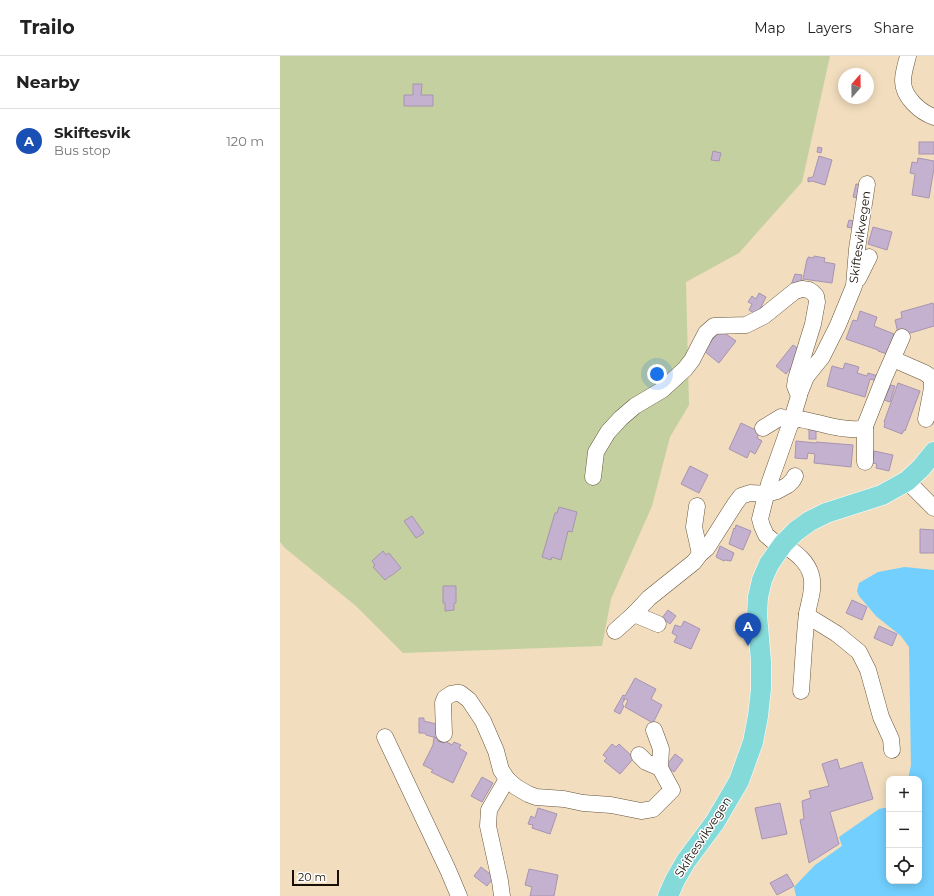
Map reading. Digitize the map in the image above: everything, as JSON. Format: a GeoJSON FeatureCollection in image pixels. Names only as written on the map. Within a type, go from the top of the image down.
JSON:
{"type":"FeatureCollection","features":[{"type":"Feature","properties":{"kind":"main road","name":"Skiftesvikvegen"},"geometry":{"type":"LineString","coordinates":[[668,896],[686,861],[715,822],[739,781],[753,742],[758,716],[762,661],[757,615],[758,598],[762,580],[769,564],[782,545],[796,531],[810,521],[826,513],[882,495],[906,482],[922,468],[934,452]]}},
{"type":"Feature","properties":{"kind":"street"},"geometry":{"type":"LineString","coordinates":[[908,56],[903,86],[907,95],[918,108],[934,117]]}},
{"type":"Feature","properties":{"kind":"street","name":"Skiftesvikvegen"},"geometry":{"type":"LineString","coordinates":[[801,691],[807,614],[812,585],[811,575],[801,558],[766,535],[760,519],[776,460],[791,422],[802,385],[806,377],[822,357],[838,325],[854,286],[857,249],[867,184]]}},
{"type":"Feature","properties":{"kind":"street"},"geometry":{"type":"LineString","coordinates":[[854,286],[869,257]]}},
{"type":"Feature","properties":{"kind":"street","name":"Skiftesvikvegen"},"geometry":{"type":"LineString","coordinates":[[593,477],[596,452],[608,432],[635,406],[662,390],[685,369],[692,360],[706,333],[710,329],[714,326],[746,325],[764,316],[795,291],[802,289],[812,292],[816,296],[817,302],[813,324],[796,379],[795,386],[799,396]]}},
{"type":"Feature","properties":{"kind":"street"},"geometry":{"type":"LineString","coordinates":[[865,462],[865,426],[902,337]]}},
{"type":"Feature","properties":{"kind":"street"},"geometry":{"type":"LineString","coordinates":[[893,359],[925,373],[932,378],[932,388],[926,419]]}},
{"type":"Feature","properties":{"kind":"street"},"geometry":{"type":"LineString","coordinates":[[763,428],[781,417],[791,422],[793,420],[801,419],[848,428],[860,429],[865,426]]}},
{"type":"Feature","properties":{"kind":"street"},"geometry":{"type":"LineString","coordinates":[[615,631],[649,598],[694,562],[707,548],[741,496],[750,493],[766,494],[778,491],[788,485],[795,476]]}},
{"type":"Feature","properties":{"kind":"street"},"geometry":{"type":"LineString","coordinates":[[906,482],[934,508]]}},
{"type":"Feature","properties":{"kind":"street"},"geometry":{"type":"LineString","coordinates":[[697,506],[694,527],[700,554]]}},
{"type":"Feature","properties":{"kind":"street"},"geometry":{"type":"LineString","coordinates":[[634,614],[658,624]]}},
{"type":"Feature","properties":{"kind":"street"},"geometry":{"type":"LineString","coordinates":[[807,614],[837,634],[859,652],[868,670],[882,717],[891,739],[892,750]]}},
{"type":"Feature","properties":{"kind":"street"},"geometry":{"type":"LineString","coordinates":[[444,734],[443,703],[445,698],[451,694],[460,693],[469,700],[483,721],[496,751],[501,770],[507,779],[528,794],[536,797],[611,805],[641,812],[653,809],[672,790],[660,768],[661,749],[654,730]]}},
{"type":"Feature","properties":{"kind":"street"},"geometry":{"type":"LineString","coordinates":[[385,737],[459,896]]}},
{"type":"Feature","properties":{"kind":"street"},"geometry":{"type":"LineString","coordinates":[[639,755],[646,762],[660,768]]}},
{"type":"Feature","properties":{"kind":"street"},"geometry":{"type":"LineString","coordinates":[[502,896],[495,854],[488,826],[489,810],[507,779]]}},
{"type":"Feature","properties":{"kind":"green space"},"geometry":{"type":"Polygon","coordinates":[[[280,56],[830,56],[802,182],[739,253],[686,282],[689,405],[670,437],[652,506],[611,599],[602,646],[403,653],[356,606],[285,548],[280,542],[280,56]]]}},
{"type":"Feature","properties":{"kind":"water"},"geometry":{"type":"Polygon","coordinates":[[[905,567],[934,570],[934,896],[796,896],[794,887],[815,865],[842,846],[839,837],[879,809],[886,808],[886,884],[922,884],[922,776],[909,776],[911,765],[909,647],[901,636],[876,616],[859,596],[857,591],[859,583],[878,572],[905,567]]]}},
{"type":"Feature","properties":{"kind":"building"},"geometry":{"type":"Polygon","coordinates":[[[413,84],[422,84],[421,95],[433,95],[433,106],[404,106],[404,95],[413,95],[413,84]]]}},
{"type":"Feature","properties":{"kind":"building"},"geometry":{"type":"Polygon","coordinates":[[[919,142],[934,142],[934,154],[919,154],[919,142]]]}},
{"type":"Feature","properties":{"kind":"building"},"geometry":{"type":"Polygon","coordinates":[[[818,147],[822,148],[821,153],[817,152],[818,147]]]}},
{"type":"Feature","properties":{"kind":"building"},"geometry":{"type":"Polygon","coordinates":[[[713,151],[721,153],[719,161],[711,160],[713,151]]]}},
{"type":"Feature","properties":{"kind":"building"},"geometry":{"type":"Polygon","coordinates":[[[819,156],[832,160],[825,185],[812,181],[808,182],[808,178],[813,177],[819,156]]]}},
{"type":"Feature","properties":{"kind":"building"},"geometry":{"type":"Polygon","coordinates":[[[918,158],[934,161],[929,198],[912,195],[915,174],[910,173],[912,162],[917,163],[918,158]]]}},
{"type":"Feature","properties":{"kind":"building"},"geometry":{"type":"Polygon","coordinates":[[[856,184],[864,185],[861,199],[853,197],[856,184]]]}},
{"type":"Feature","properties":{"kind":"building"},"geometry":{"type":"Polygon","coordinates":[[[849,220],[854,221],[852,228],[847,227],[849,220]]]}},
{"type":"Feature","properties":{"kind":"building"},"geometry":{"type":"Polygon","coordinates":[[[873,227],[892,232],[887,250],[868,244],[873,227]]]}},
{"type":"Feature","properties":{"kind":"building"},"geometry":{"type":"Polygon","coordinates":[[[814,256],[825,258],[824,262],[835,264],[832,283],[803,279],[807,259],[808,257],[814,258],[814,256]]]}},
{"type":"Feature","properties":{"kind":"building"},"geometry":{"type":"Polygon","coordinates":[[[795,274],[802,275],[802,286],[791,285],[795,274]]]}},
{"type":"Feature","properties":{"kind":"building"},"geometry":{"type":"Polygon","coordinates":[[[759,293],[766,297],[757,315],[749,310],[752,304],[748,302],[752,296],[756,299],[759,293]]]}},
{"type":"Feature","properties":{"kind":"building"},"geometry":{"type":"Polygon","coordinates":[[[933,303],[934,326],[907,334],[898,333],[895,320],[902,318],[901,312],[933,303]]]}},
{"type":"Feature","properties":{"kind":"building"},"geometry":{"type":"Polygon","coordinates":[[[860,311],[877,317],[874,326],[894,334],[887,354],[846,339],[853,320],[857,321],[860,311]]]}},
{"type":"Feature","properties":{"kind":"building"},"geometry":{"type":"Polygon","coordinates":[[[720,330],[736,341],[719,363],[704,351],[720,330]]]}},
{"type":"Feature","properties":{"kind":"building"},"geometry":{"type":"Polygon","coordinates":[[[793,345],[803,352],[786,374],[776,366],[793,345]]]}},
{"type":"Feature","properties":{"kind":"building"},"geometry":{"type":"Polygon","coordinates":[[[845,363],[859,367],[857,373],[867,376],[868,373],[878,376],[877,381],[870,379],[865,397],[827,386],[832,366],[843,369],[845,363]]]}},
{"type":"Feature","properties":{"kind":"building"},"geometry":{"type":"Polygon","coordinates":[[[898,383],[920,391],[905,431],[904,430],[902,434],[884,427],[884,422],[898,383]]]}},
{"type":"Feature","properties":{"kind":"building"},"geometry":{"type":"Polygon","coordinates":[[[891,385],[895,386],[890,402],[884,400],[891,385]]]}},
{"type":"Feature","properties":{"kind":"building"},"geometry":{"type":"Polygon","coordinates":[[[741,423],[760,432],[757,438],[762,441],[755,454],[750,451],[747,458],[729,449],[741,423]]]}},
{"type":"Feature","properties":{"kind":"building"},"geometry":{"type":"Polygon","coordinates":[[[809,429],[816,429],[816,439],[809,439],[809,429]]]}},
{"type":"Feature","properties":{"kind":"building"},"geometry":{"type":"Polygon","coordinates":[[[796,441],[853,445],[851,467],[814,463],[815,454],[808,453],[807,459],[795,458],[796,441]]]}},
{"type":"Feature","properties":{"kind":"building"},"geometry":{"type":"Polygon","coordinates":[[[874,451],[893,455],[889,471],[876,468],[877,464],[872,463],[874,451]]]}},
{"type":"Feature","properties":{"kind":"building"},"geometry":{"type":"Polygon","coordinates":[[[690,466],[708,475],[699,493],[681,484],[690,466]]]}},
{"type":"Feature","properties":{"kind":"building"},"geometry":{"type":"Polygon","coordinates":[[[559,507],[577,512],[572,532],[568,531],[561,560],[552,557],[551,560],[542,557],[555,513],[557,513],[559,507]]]}},
{"type":"Feature","properties":{"kind":"building"},"geometry":{"type":"Polygon","coordinates":[[[412,516],[424,533],[416,538],[404,521],[412,516]]]}},
{"type":"Feature","properties":{"kind":"building"},"geometry":{"type":"Polygon","coordinates":[[[736,525],[751,531],[743,550],[729,544],[736,525]]]}},
{"type":"Feature","properties":{"kind":"building"},"geometry":{"type":"Polygon","coordinates":[[[920,529],[934,530],[934,553],[920,553],[920,529]]]}},
{"type":"Feature","properties":{"kind":"building"},"geometry":{"type":"Polygon","coordinates":[[[720,546],[734,553],[731,561],[724,561],[716,557],[720,546]]]}},
{"type":"Feature","properties":{"kind":"building"},"geometry":{"type":"Polygon","coordinates":[[[383,551],[386,555],[389,553],[401,568],[385,580],[373,567],[375,565],[372,561],[383,551]]]}},
{"type":"Feature","properties":{"kind":"building"},"geometry":{"type":"Polygon","coordinates":[[[443,586],[456,586],[456,603],[454,603],[454,610],[445,611],[445,603],[443,603],[443,586]]]}},
{"type":"Feature","properties":{"kind":"building"},"geometry":{"type":"Polygon","coordinates":[[[852,600],[867,607],[862,620],[846,613],[852,600]]]}},
{"type":"Feature","properties":{"kind":"building"},"geometry":{"type":"Polygon","coordinates":[[[668,610],[676,616],[670,624],[662,618],[668,610]]]}},
{"type":"Feature","properties":{"kind":"building"},"geometry":{"type":"Polygon","coordinates":[[[684,621],[700,629],[691,649],[674,642],[677,636],[672,633],[675,625],[681,627],[684,621]]]}},
{"type":"Feature","properties":{"kind":"building"},"geometry":{"type":"Polygon","coordinates":[[[879,626],[897,634],[892,646],[874,638],[879,626]]]}},
{"type":"Feature","properties":{"kind":"building"},"geometry":{"type":"Polygon","coordinates":[[[635,678],[656,689],[651,699],[662,705],[653,723],[625,707],[628,700],[624,698],[623,699],[625,699],[622,704],[624,706],[620,714],[614,711],[623,695],[625,696],[635,678]]]}},
{"type":"Feature","properties":{"kind":"building"},"geometry":{"type":"Polygon","coordinates":[[[419,718],[424,718],[424,721],[440,725],[437,738],[426,735],[425,733],[419,733],[419,718]]]}},
{"type":"Feature","properties":{"kind":"building"},"geometry":{"type":"Polygon","coordinates":[[[434,737],[437,738],[438,741],[444,743],[445,741],[452,745],[454,742],[461,745],[459,748],[467,753],[453,783],[431,772],[433,770],[423,765],[433,745],[434,737]]]}},
{"type":"Feature","properties":{"kind":"building"},"geometry":{"type":"Polygon","coordinates":[[[612,744],[616,747],[619,744],[634,758],[620,774],[604,761],[607,758],[603,755],[612,744]]]}},
{"type":"Feature","properties":{"kind":"building"},"geometry":{"type":"Polygon","coordinates":[[[675,754],[683,760],[674,772],[666,766],[675,754]]]}},
{"type":"Feature","properties":{"kind":"building"},"geometry":{"type":"Polygon","coordinates":[[[837,759],[840,769],[862,762],[873,799],[830,812],[839,844],[809,863],[800,820],[804,819],[802,801],[811,798],[809,791],[829,786],[822,764],[837,759]]]}},
{"type":"Feature","properties":{"kind":"building"},"geometry":{"type":"Polygon","coordinates":[[[482,777],[493,783],[482,802],[471,796],[482,777]]]}},
{"type":"Feature","properties":{"kind":"building"},"geometry":{"type":"Polygon","coordinates":[[[780,803],[787,834],[762,839],[755,808],[780,803]]]}},
{"type":"Feature","properties":{"kind":"building"},"geometry":{"type":"Polygon","coordinates":[[[538,808],[557,814],[550,834],[532,828],[533,825],[528,824],[531,816],[535,818],[538,808]]]}},
{"type":"Feature","properties":{"kind":"building"},"geometry":{"type":"Polygon","coordinates":[[[481,867],[494,877],[487,886],[474,876],[481,867]]]}},
{"type":"Feature","properties":{"kind":"building"},"geometry":{"type":"Polygon","coordinates":[[[529,869],[558,875],[554,896],[530,896],[532,887],[525,885],[529,869]]]}},
{"type":"Feature","properties":{"kind":"building"},"geometry":{"type":"Polygon","coordinates":[[[787,874],[794,886],[777,895],[770,883],[787,874]]]}},
{"type":"Feature","properties":{"kind":"place","name":"Skiftesvik"},"geometry":{"type":"Point","coordinates":[748,646]}}]}
